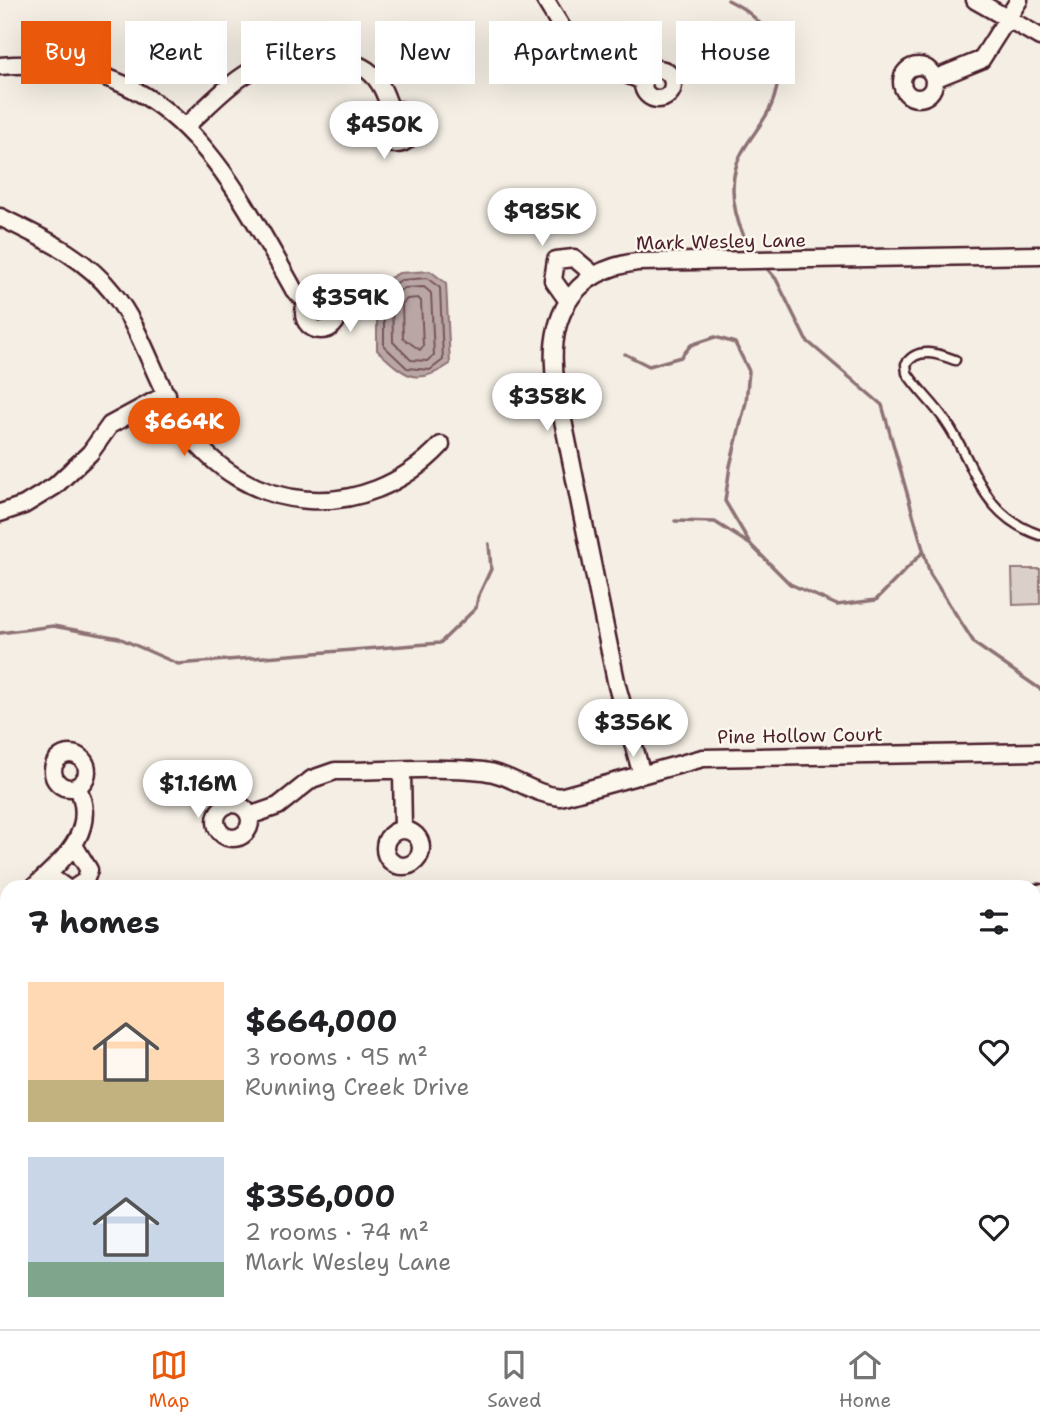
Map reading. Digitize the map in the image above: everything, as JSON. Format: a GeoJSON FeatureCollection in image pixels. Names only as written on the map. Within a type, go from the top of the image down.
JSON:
{"type":"FeatureCollection","features":[{"type":"Feature","properties":{"kind":"street"},"geometry":{"type":"LineString","coordinates":[[545,0],[558,21]]}},
{"type":"Feature","properties":{"kind":"street"},"geometry":{"type":"LineString","coordinates":[[975,0],[1007,21],[1040,37]]}},
{"type":"Feature","properties":{"kind":"street"},"geometry":{"type":"LineString","coordinates":[[934,79],[981,60],[1019,0]]}},
{"type":"Feature","properties":{"kind":"street"},"geometry":{"type":"LineString","coordinates":[[185,127],[253,69],[290,60],[328,59],[365,68],[384,90],[391,111]]}},
{"type":"Feature","properties":{"kind":"street"},"geometry":{"type":"LineString","coordinates":[[0,66],[54,66],[100,75],[160,104],[185,127],[239,191],[294,290],[308,303]]}},
{"type":"Feature","properties":{"kind":"street"},"geometry":{"type":"LineString","coordinates":[[0,217],[59,246],[85,264],[111,291],[136,329],[190,436],[216,465],[262,491],[297,500],[324,501],[366,494],[396,481],[423,464],[441,445]]}},
{"type":"Feature","properties":{"kind":"street","name":"Mark Wesley Lane"},"geometry":{"type":"LineString","coordinates":[[593,274],[637,262],[1040,255]]}},
{"type":"Feature","properties":{"kind":"street"},"geometry":{"type":"LineString","coordinates":[[568,301],[553,280],[556,260],[574,258],[593,274],[568,301],[556,338],[553,368],[617,686],[642,775]]}},
{"type":"Feature","properties":{"kind":"street"},"geometry":{"type":"LineString","coordinates":[[0,513],[24,505],[55,486],[90,453],[110,425],[167,394]]}},
{"type":"Feature","properties":{"kind":"street","name":"Pine Hollow Court"},"geometry":{"type":"LineString","coordinates":[[249,816],[278,806],[323,773],[482,771],[514,779],[544,795],[559,797],[703,758],[1040,752]]}},
{"type":"Feature","properties":{"kind":"street"},"geometry":{"type":"LineString","coordinates":[[402,772],[403,830]]}},
{"type":"Feature","properties":{"kind":"street"},"geometry":{"type":"LineString","coordinates":[[42,880],[75,847],[85,818],[77,786]]}},
{"type":"Feature","properties":{"kind":"street"},"geometry":{"type":"LineString","coordinates":[[75,847],[89,870],[86,880]]}},
{"type":"Feature","properties":{"kind":"street"},"geometry":{"type":"LineString","coordinates":[[48,875],[55,880]]}},
{"type":"Feature","properties":{"kind":"lane"},"geometry":{"type":"LineString","coordinates":[[955,360],[925,352],[910,358],[906,364],[907,373],[943,417],[972,466],[986,498],[1011,522],[1040,534]]}},
{"type":"Feature","properties":{"kind":"shaded area"},"geometry":{"type":"Polygon","coordinates":[[[1012,569],[1040,569],[1040,604],[1013,605],[1012,569]]]}},
{"type":"Feature","properties":{"kind":"water"},"geometry":{"type":"Polygon","coordinates":[[[430,271],[446,283],[450,364],[419,377],[403,372],[377,350],[377,285],[399,273],[430,271]]]}},
{"type":"Feature","properties":{"kind":"waterway"},"geometry":{"type":"LineString","coordinates":[[728,0],[756,19],[766,31],[777,58],[778,73],[771,106],[743,151],[734,178],[734,201],[739,224],[755,253]]}},
{"type":"Feature","properties":{"kind":"waterway"},"geometry":{"type":"LineString","coordinates":[[764,265],[776,279],[806,340],[882,405],[930,574],[975,644],[1040,689]]}},
{"type":"Feature","properties":{"kind":"waterway"},"geometry":{"type":"LineString","coordinates":[[625,354],[649,366],[681,357],[691,345],[715,337],[735,343],[749,371],[746,402],[730,466],[725,501],[751,545]]}},
{"type":"Feature","properties":{"kind":"waterway"},"geometry":{"type":"LineString","coordinates":[[675,521],[715,522],[751,545],[790,584],[837,605],[876,600],[923,552]]}},
{"type":"Feature","properties":{"kind":"waterway"},"geometry":{"type":"LineString","coordinates":[[0,633],[53,626],[119,638],[178,664],[440,643],[476,608],[491,569],[489,544]]}}]}
